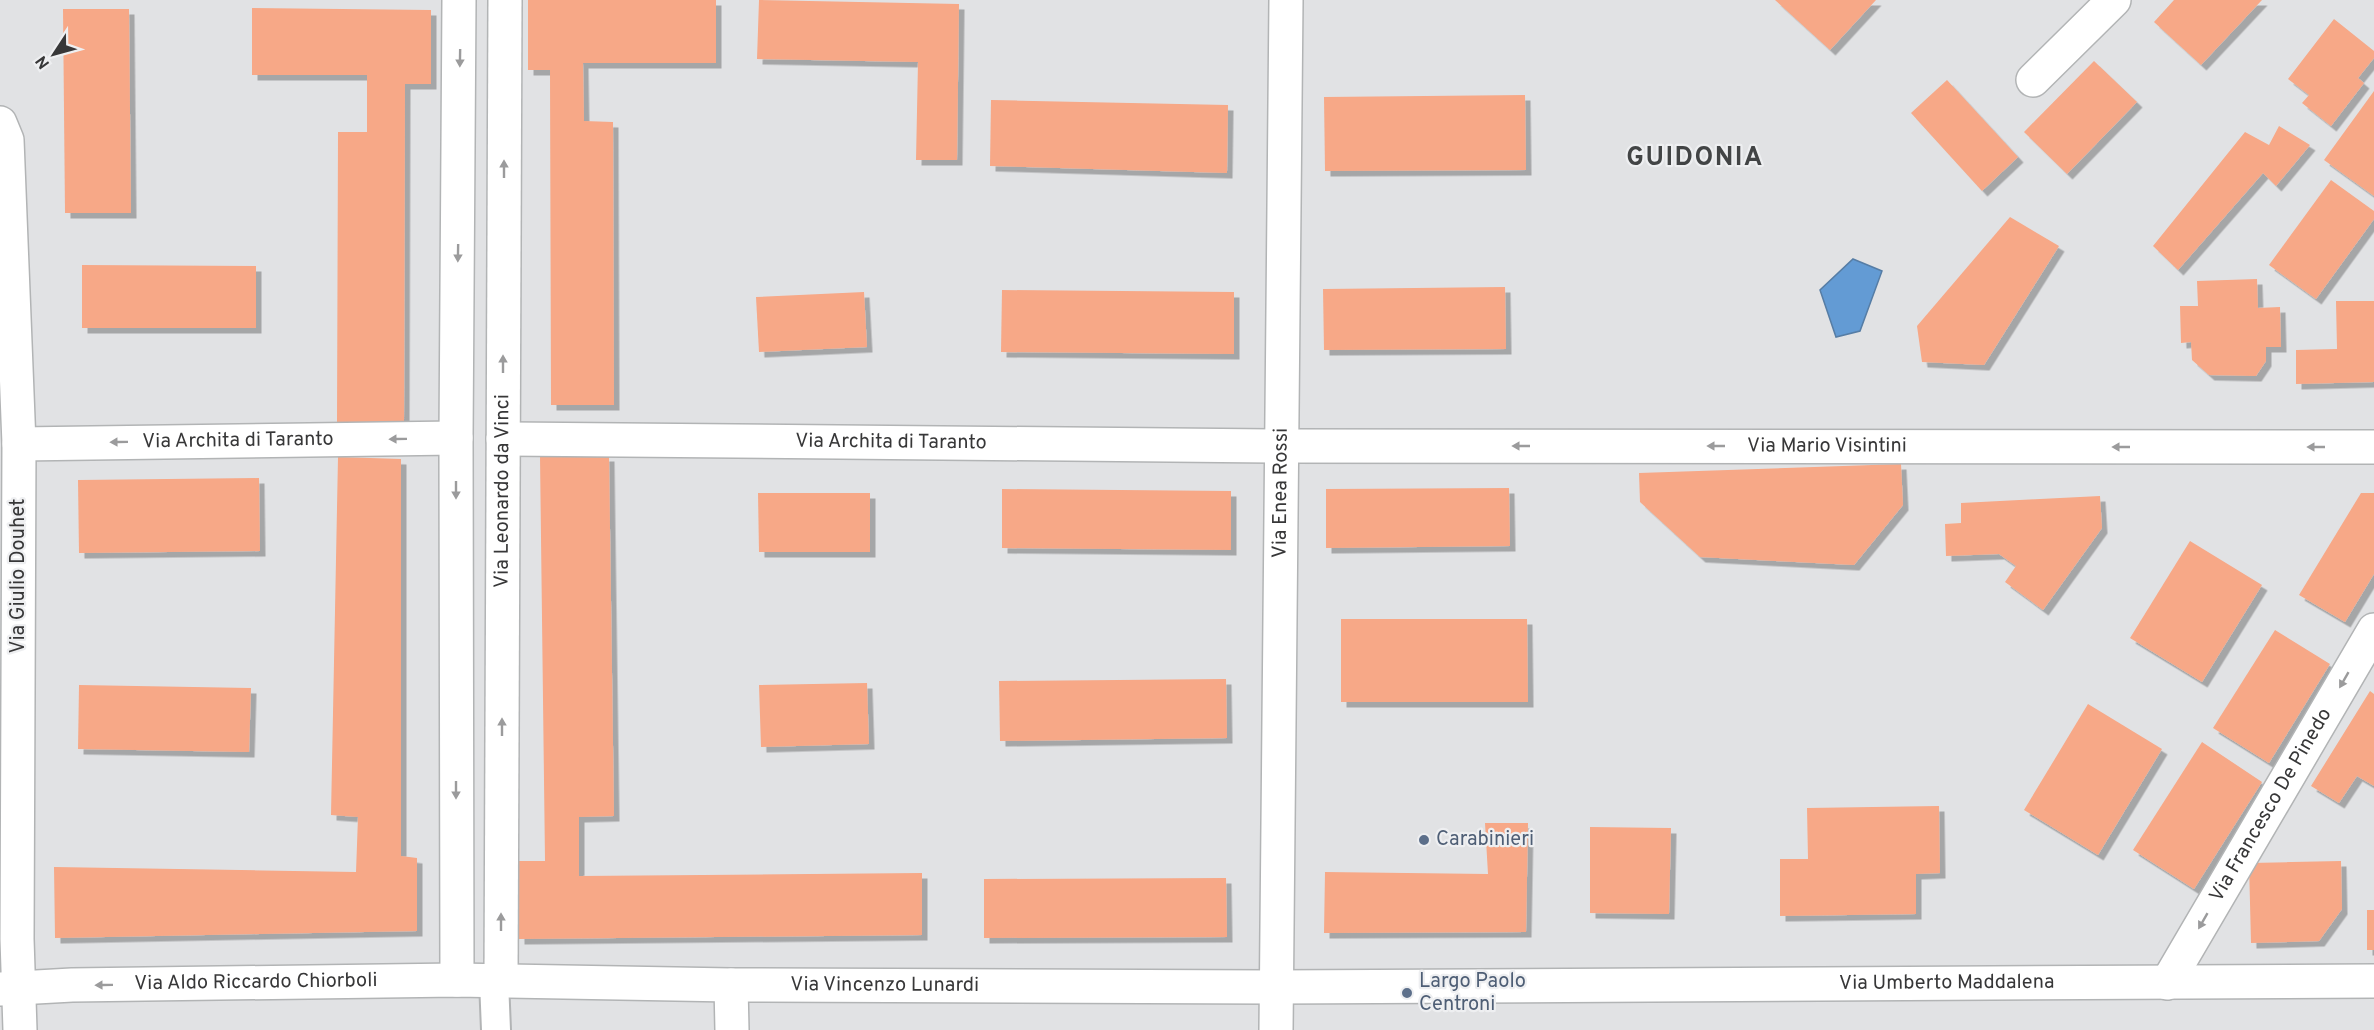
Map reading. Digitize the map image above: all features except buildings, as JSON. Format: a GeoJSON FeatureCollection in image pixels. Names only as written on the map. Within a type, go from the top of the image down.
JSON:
{"type":"FeatureCollection","features":[{"type":"Feature","properties":{"kind":"street"},"geometry":{"type":"LineString","coordinates":[[457,980],[456,438],[459,0]]}},
{"type":"Feature","properties":{"kind":"street","name":"Via Leonardo da Vinci"},"geometry":{"type":"LineString","coordinates":[[498,981],[506,0]]}},
{"type":"Feature","properties":{"kind":"street","name":"Via Enea Rossi"},"geometry":{"type":"LineString","coordinates":[[1276,1030],[1286,0]]}},
{"type":"Feature","properties":{"kind":"street"},"geometry":{"type":"LineString","coordinates":[[2033,80],[2114,0]]}},
{"type":"Feature","properties":{"kind":"street","name":"Via Giulio Douhet"},"geometry":{"type":"LineString","coordinates":[[0,123],[7,140],[8,387],[19,444],[17,939],[10,989],[20,1030]]}},
{"type":"Feature","properties":{"kind":"street","name":"Via Archita di Taranto"},"geometry":{"type":"LineString","coordinates":[[19,444],[456,438]]}},
{"type":"Feature","properties":{"kind":"street","name":"Via Archita di Taranto"},"geometry":{"type":"LineString","coordinates":[[503,439],[1280,446]]}},
{"type":"Feature","properties":{"kind":"street","name":"Via Mario Visintini"},"geometry":{"type":"LineString","coordinates":[[1280,446],[2374,447]]}},
{"type":"Feature","properties":{"kind":"street","name":"Via Francesco De Pinedo"},"geometry":{"type":"LineString","coordinates":[[2167,982],[2374,630]]}},
{"type":"Feature","properties":{"kind":"street"},"geometry":{"type":"LineString","coordinates":[[496,1030],[498,981]]}},
{"type":"Feature","properties":{"kind":"street","name":"Via Aldo Riccardo Chiorboli"},"geometry":{"type":"LineString","coordinates":[[10,989],[84,985],[498,981]]}},
{"type":"Feature","properties":{"kind":"street","name":"Via Vincenzo Lunardi"},"geometry":{"type":"LineString","coordinates":[[498,981],[732,985],[1276,987]]}},
{"type":"Feature","properties":{"kind":"street","name":"Via Umberto Maddalena"},"geometry":{"type":"LineString","coordinates":[[1276,987],[2374,981]]}},
{"type":"Feature","properties":{"kind":"street"},"geometry":{"type":"LineString","coordinates":[[732,985],[732,1030]]}},
{"type":"Feature","properties":{"kind":"water"},"geometry":{"type":"Polygon","coordinates":[[[1853,259],[1882,271],[1860,331],[1836,337],[1820,290],[1853,259]]]}},
{"type":"Feature","properties":{"kind":"place","name":"Carabinieri"},"geometry":{"type":"Point","coordinates":[1424,840]}},
{"type":"Feature","properties":{"kind":"place","name":"Largo Paolo Centroni"},"geometry":{"type":"Point","coordinates":[1407,993]}},
{"type":"Feature","properties":{"kind":"district","name":"GUIDONIA"},"geometry":{"type":"Point","coordinates":[1695,158]}}]}
